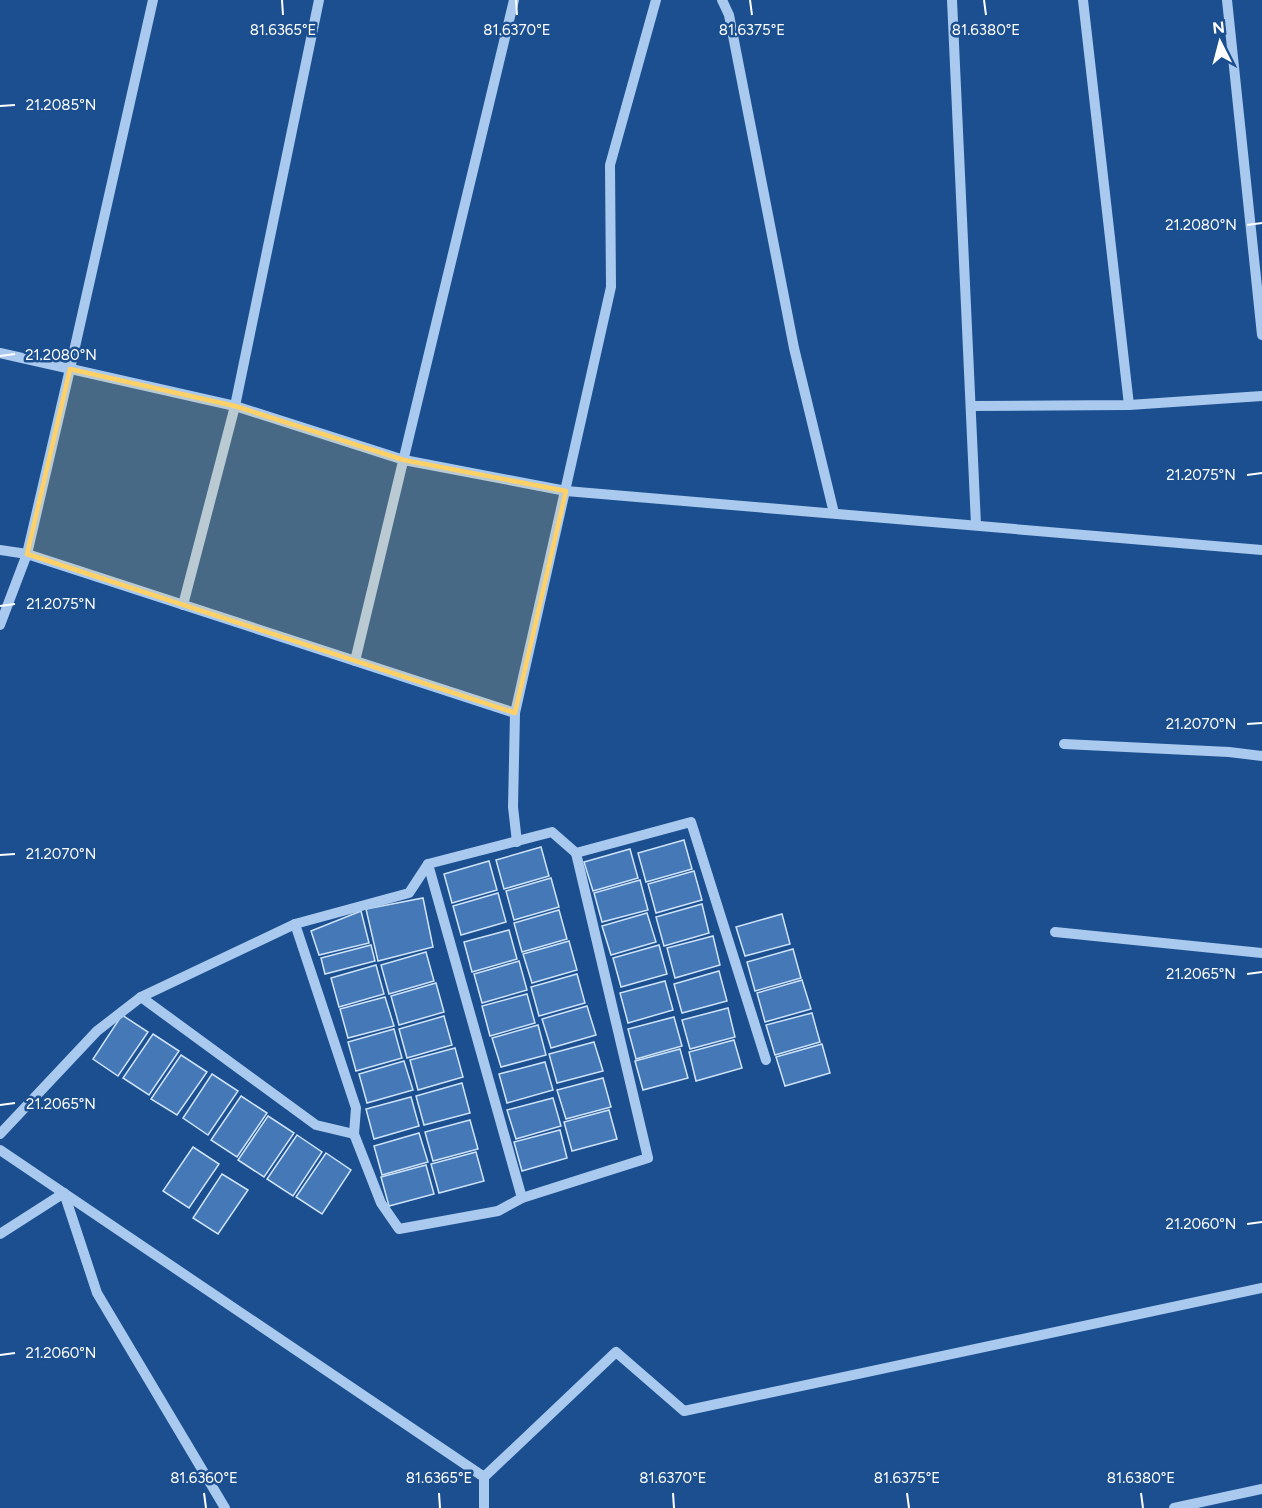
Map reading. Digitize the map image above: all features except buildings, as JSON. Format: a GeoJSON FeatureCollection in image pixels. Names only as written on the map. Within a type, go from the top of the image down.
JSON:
{"type":"FeatureCollection","features":[{"type":"Feature","properties":{"kind":"street"},"geometry":{"type":"LineString","coordinates":[[0,625],[27,554],[153,0]]}},
{"type":"Feature","properties":{"kind":"street"},"geometry":{"type":"LineString","coordinates":[[183,605],[235,406],[319,0]]}},
{"type":"Feature","properties":{"kind":"street"},"geometry":{"type":"LineString","coordinates":[[355,661],[514,0]]}},
{"type":"Feature","properties":{"kind":"street"},"geometry":{"type":"LineString","coordinates":[[517,842],[513,807],[515,713],[611,287],[610,165],[656,0]]}},
{"type":"Feature","properties":{"kind":"street"},"geometry":{"type":"LineString","coordinates":[[722,0],[729,15],[794,348],[834,513]]}},
{"type":"Feature","properties":{"kind":"street"},"geometry":{"type":"LineString","coordinates":[[952,0],[976,525]]}},
{"type":"Feature","properties":{"kind":"street"},"geometry":{"type":"LineString","coordinates":[[1083,0],[1129,405]]}},
{"type":"Feature","properties":{"kind":"street"},"geometry":{"type":"LineString","coordinates":[[1227,0],[1262,335]]}},
{"type":"Feature","properties":{"kind":"street"},"geometry":{"type":"LineString","coordinates":[[0,353],[235,406],[404,460],[566,491],[1262,550]]}},
{"type":"Feature","properties":{"kind":"street"},"geometry":{"type":"LineString","coordinates":[[971,406],[1129,405],[1262,396]]}},
{"type":"Feature","properties":{"kind":"street"},"geometry":{"type":"LineString","coordinates":[[0,550],[27,554],[515,713]]}},
{"type":"Feature","properties":{"kind":"street"},"geometry":{"type":"LineString","coordinates":[[1064,744],[1228,752],[1262,756]]}},
{"type":"Feature","properties":{"kind":"street"},"geometry":{"type":"LineString","coordinates":[[576,853],[691,822],[766,1060]]}},
{"type":"Feature","properties":{"kind":"street"},"geometry":{"type":"LineString","coordinates":[[0,1134],[97,1031],[141,997],[295,924],[409,893],[428,864],[552,832],[576,853],[648,1158],[522,1198],[498,1211],[399,1229],[381,1203],[354,1134],[357,1108],[295,924]]}},
{"type":"Feature","properties":{"kind":"street"},"geometry":{"type":"LineString","coordinates":[[428,864],[522,1198]]}},
{"type":"Feature","properties":{"kind":"street"},"geometry":{"type":"LineString","coordinates":[[1055,932],[1262,953]]}},
{"type":"Feature","properties":{"kind":"street"},"geometry":{"type":"LineString","coordinates":[[141,997],[316,1125],[354,1134]]}},
{"type":"Feature","properties":{"kind":"street"},"geometry":{"type":"LineString","coordinates":[[0,1150],[484,1477]]}},
{"type":"Feature","properties":{"kind":"street"},"geometry":{"type":"LineString","coordinates":[[0,1234],[64,1193]]}},
{"type":"Feature","properties":{"kind":"street"},"geometry":{"type":"LineString","coordinates":[[64,1193],[97,1293],[225,1508]]}},
{"type":"Feature","properties":{"kind":"street"},"geometry":{"type":"LineString","coordinates":[[484,1508],[484,1477],[616,1352],[684,1411],[1262,1288]]}},
{"type":"Feature","properties":{"kind":"street"},"geometry":{"type":"LineString","coordinates":[[1174,1508],[1262,1489]]}},
{"type":"Feature","properties":{"kind":"highlighted area"},"geometry":{"type":"Polygon","coordinates":[[[70,369],[235,406],[404,460],[566,491],[515,713],[27,554],[70,369]]]}}]}
